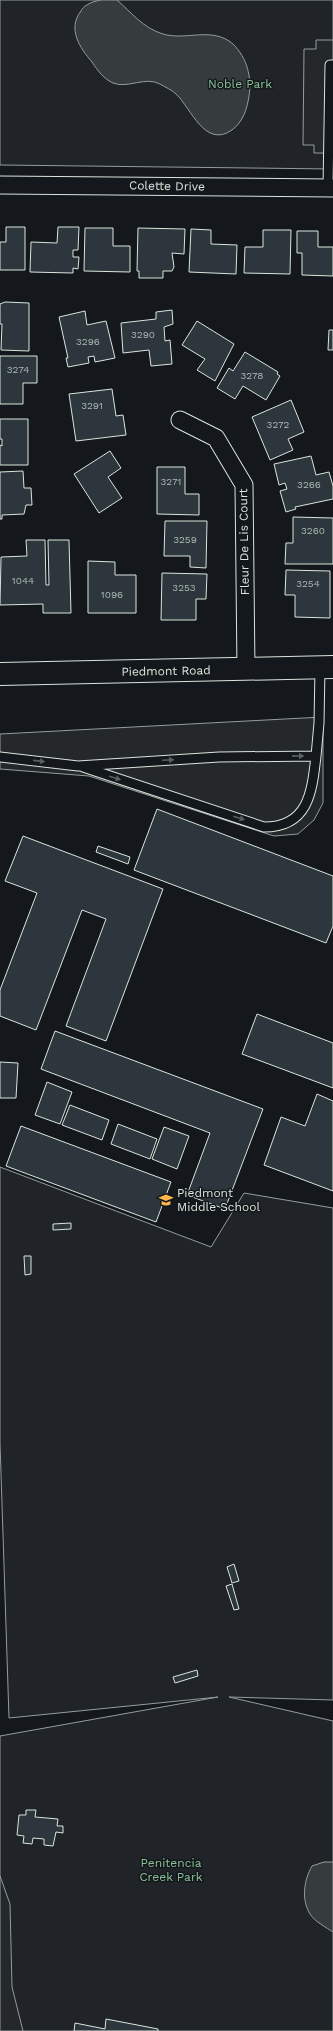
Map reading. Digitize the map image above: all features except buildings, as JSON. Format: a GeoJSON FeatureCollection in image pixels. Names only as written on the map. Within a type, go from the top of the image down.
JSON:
{"type":"FeatureCollection","features":[{"type":"Feature","properties":{"kind":"main road","name":"Piedmont Road"},"geometry":{"type":"LineString","coordinates":[[0,674],[326,668]]}},
{"type":"Feature","properties":{"kind":"street","name":"Colette Drive"},"geometry":{"type":"LineString","coordinates":[[0,185],[331,188]]}},
{"type":"Feature","properties":{"kind":"street","name":"Fleur De Lis Court"},"geometry":{"type":"LineString","coordinates":[[180,420],[216,438],[244,485],[246,669]]}},
{"type":"Feature","properties":{"kind":"lane"},"geometry":{"type":"LineString","coordinates":[[331,188],[330,65],[333,65]]}},
{"type":"Feature","properties":{"kind":"lane"},"geometry":{"type":"LineString","coordinates":[[78,766],[264,827],[274,827],[290,822],[306,806],[313,787],[326,668]]}},
{"type":"Feature","properties":{"kind":"lane"},"geometry":{"type":"LineString","coordinates":[[0,757],[78,766],[219,757],[316,756]]}},
{"type":"Feature","properties":{"kind":"green space","name":"Noble Park"},"geometry":{"type":"Polygon","coordinates":[[[0,0],[333,0],[333,169],[0,165],[0,0]]]}},
{"type":"Feature","properties":{"kind":"green space","name":"Penitencia Creek Park"},"geometry":{"type":"Polygon","coordinates":[[[0,1167],[211,1247],[244,1193],[333,1208],[333,1700],[229,1697],[333,1721],[333,2031],[0,2031],[0,1736],[218,1697],[9,1718],[0,1443],[0,1167]]]}},
{"type":"Feature","properties":{"kind":"shaded area"},"geometry":{"type":"Polygon","coordinates":[[[101,0],[117,0],[149,28],[163,34],[172,36],[216,36],[233,44],[242,55],[250,82],[246,110],[236,127],[222,134],[214,134],[206,131],[193,117],[182,100],[176,94],[160,84],[148,81],[125,85],[113,83],[104,77],[83,51],[75,31],[77,18],[83,8],[92,2],[101,0]]]}},
{"type":"Feature","properties":{"kind":"shaded area"},"geometry":{"type":"Polygon","coordinates":[[[316,40],[333,40],[333,153],[314,153],[314,145],[303,145],[304,49],[316,49],[316,40]]]}},
{"type":"Feature","properties":{"kind":"shaded area"},"geometry":{"type":"Polygon","coordinates":[[[323,717],[323,803],[314,820],[298,834],[274,836],[89,776],[0,769],[0,734],[323,717]]]}},
{"type":"Feature","properties":{"kind":"shaded area"},"geometry":{"type":"Polygon","coordinates":[[[324,1862],[333,1862],[333,1932],[312,1917],[305,1902],[305,1883],[309,1871],[312,1866],[324,1862]]]}},
{"type":"Feature","properties":{"kind":"shaded area"},"geometry":{"type":"Polygon","coordinates":[[[0,1876],[10,1904],[12,1987],[23,2031],[0,2031],[0,1876]]]}},
{"type":"Feature","properties":{"kind":"place","name":"Piedmont Middle School"},"geometry":{"type":"Point","coordinates":[166,1200]}}]}
